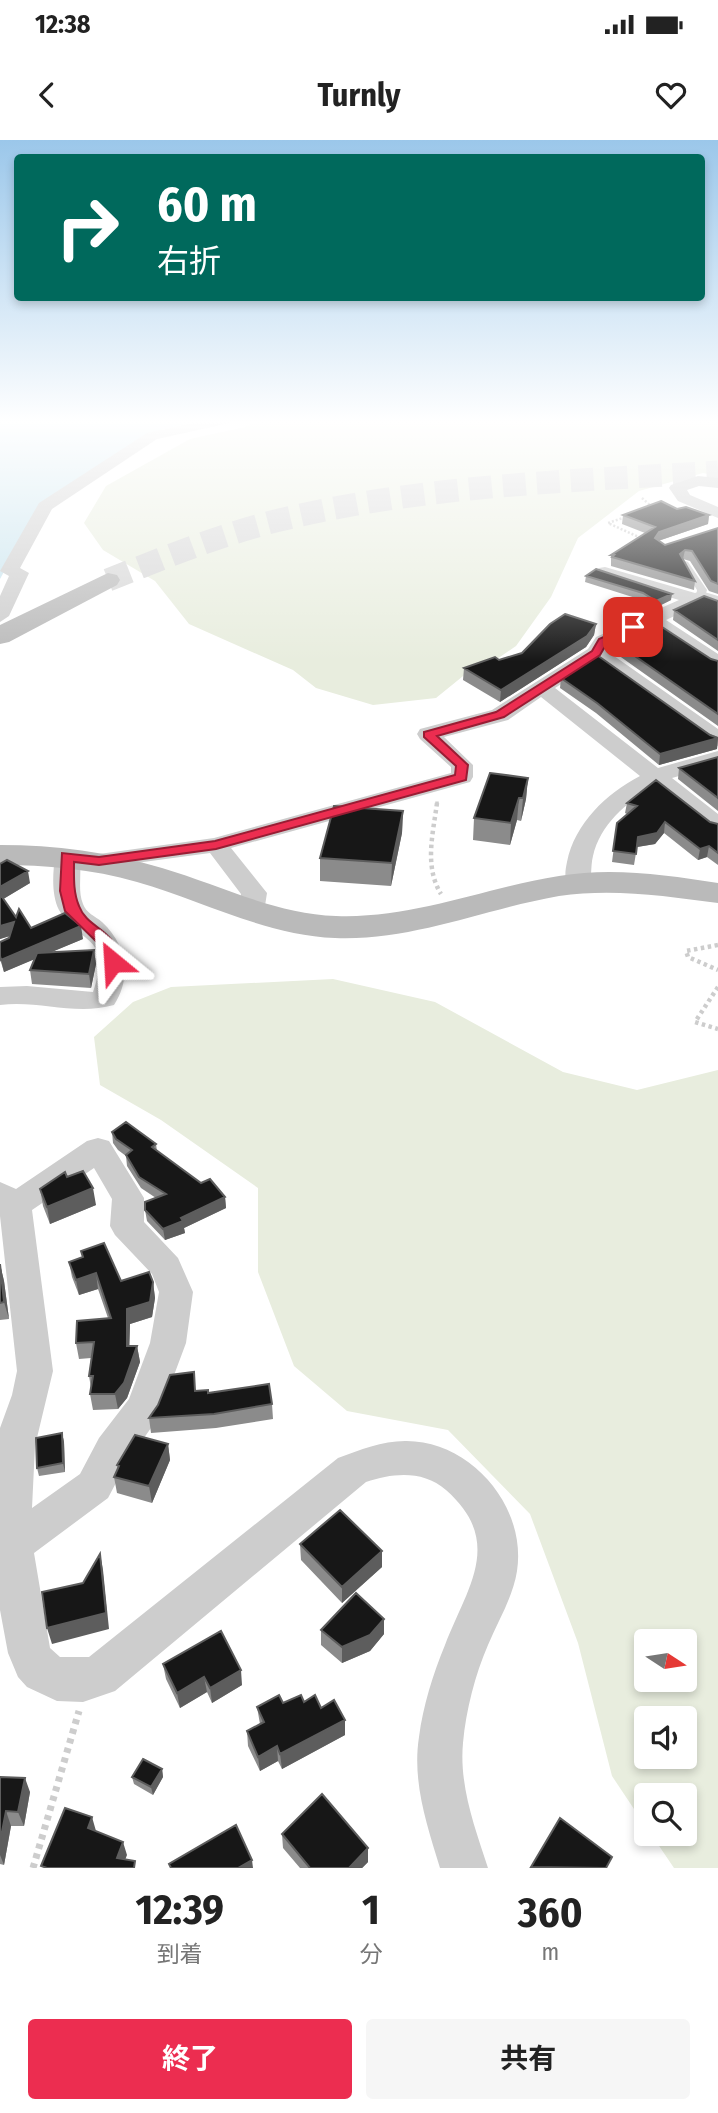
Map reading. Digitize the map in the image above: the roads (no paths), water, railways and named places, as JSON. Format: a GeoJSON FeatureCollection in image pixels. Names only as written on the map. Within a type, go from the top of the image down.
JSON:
{"type":"FeatureCollection","features":[{"type":"Feature","properties":{"kind":"street"},"geometry":{"type":"LineString","coordinates":[[0,615],[20,573],[9,571],[45,506],[53,501]]}},
{"type":"Feature","properties":{"kind":"street"},"geometry":{"type":"LineString","coordinates":[[687,501],[714,521]]}},
{"type":"Feature","properties":{"kind":"street"},"geometry":{"type":"LineString","coordinates":[[605,572],[705,599]]}},
{"type":"Feature","properties":{"kind":"street"},"geometry":{"type":"LineString","coordinates":[[0,635],[108,580]]}},
{"type":"Feature","properties":{"kind":"street"},"geometry":{"type":"LineString","coordinates":[[4,857],[83,859],[216,845],[462,777],[462,765],[428,734],[500,715],[596,653],[603,641],[705,599]]}},
{"type":"Feature","properties":{"kind":"street"},"geometry":{"type":"LineString","coordinates":[[652,619],[718,663]]}},
{"type":"Feature","properties":{"kind":"street"},"geometry":{"type":"LineString","coordinates":[[596,653],[718,739]]}},
{"type":"Feature","properties":{"kind":"street"},"geometry":{"type":"LineString","coordinates":[[541,687],[718,826]]}},
{"type":"Feature","properties":{"kind":"street"},"geometry":{"type":"LineString","coordinates":[[578,883],[577,860],[589,831],[608,810],[656,776],[718,758]]}},
{"type":"Feature","properties":{"kind":"street"},"geometry":{"type":"LineString","coordinates":[[216,845],[254,893],[251,912]]}},
{"type":"Feature","properties":{"kind":"street"},"geometry":{"type":"LineString","coordinates":[[83,859],[170,881],[251,912],[300,923],[349,927],[380,925],[578,883],[625,882],[718,892]]}},
{"type":"Feature","properties":{"kind":"street"},"geometry":{"type":"LineString","coordinates":[[0,996],[34,994],[82,1001],[104,999],[113,962],[111,947],[73,911],[67,891],[83,859]]}},
{"type":"Feature","properties":{"kind":"street"},"geometry":{"type":"LineString","coordinates":[[12,1545],[94,1486],[113,1450],[145,1408],[168,1343],[176,1292],[166,1267],[127,1226],[128,1198],[98,1149],[37,1192],[7,1199],[35,1371],[30,1397],[20,1421],[15,1465],[12,1545],[18,1599],[34,1664],[46,1674],[81,1682],[100,1676],[352,1470],[378,1459],[406,1457],[439,1464],[467,1484],[488,1513],[496,1534],[498,1557],[493,1584],[466,1644],[446,1707],[440,1749],[443,1797],[464,1868]]}},
{"type":"Feature","properties":{"kind":"lane"},"geometry":{"type":"LineString","coordinates":[[685,564],[705,599]]}},
{"type":"Feature","properties":{"kind":"water"},"geometry":{"type":"Polygon","coordinates":[[[0,501],[50,501],[39,508],[0,579],[0,501]]]}},
{"type":"Feature","properties":{"kind":"tunnel"},"geometry":{"type":"LineString","coordinates":[[108,580],[239,531],[284,519],[381,501]]}}]}
